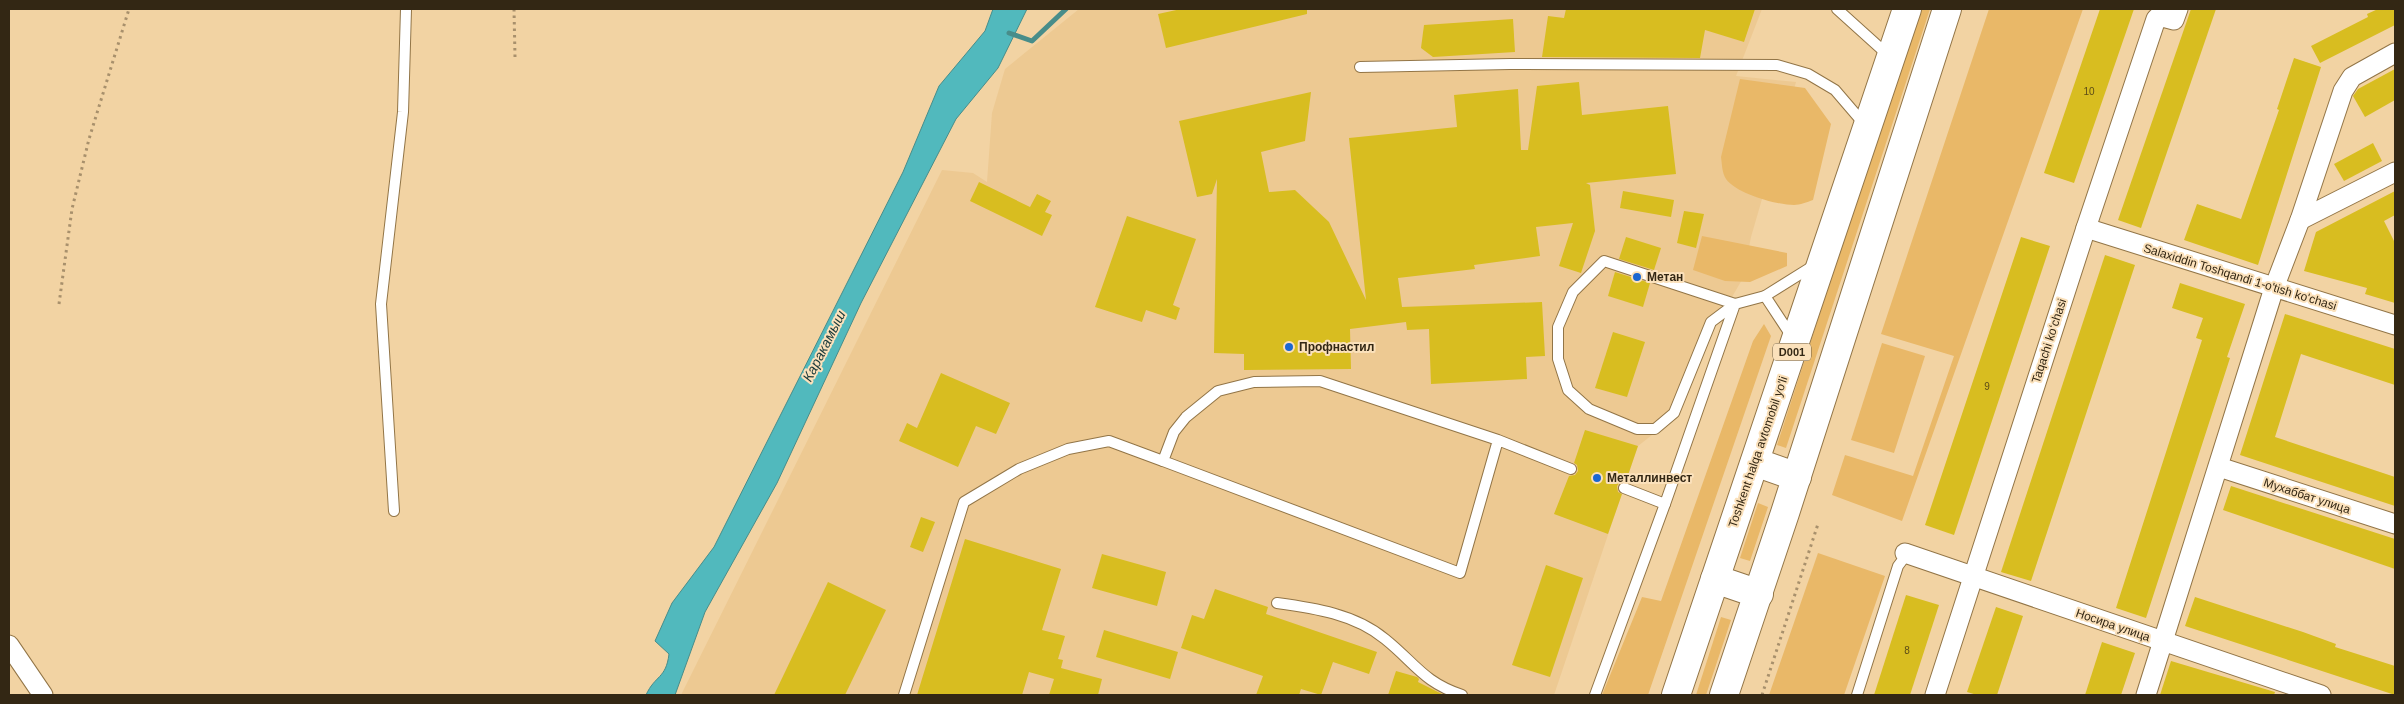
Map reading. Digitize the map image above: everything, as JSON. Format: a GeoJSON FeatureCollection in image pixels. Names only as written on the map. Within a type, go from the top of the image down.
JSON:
{"type":"FeatureCollection","features":[{"type":"Feature","properties":{"kind":"highway","name":"Toshkent halqa avtomobil yo'li"},"geometry":{"type":"LineString","coordinates":[[1676,695],[1907,9]]}},
{"type":"Feature","properties":{"kind":"highway"},"geometry":{"type":"LineString","coordinates":[[1724,695],[1797,477],[1947,9]]}},
{"type":"Feature","properties":{"kind":"highway"},"geometry":{"type":"LineString","coordinates":[[1755,462],[1797,477]]}},
{"type":"Feature","properties":{"kind":"highway"},"geometry":{"type":"LineString","coordinates":[[1715,579],[1758,594]]}},
{"type":"Feature","properties":{"kind":"street","name":"Taqachi koʻchasi"},"geometry":{"type":"LineString","coordinates":[[1935,695],[1972,576],[2156,19],[2158,16],[2174,20],[2178,9]]}},
{"type":"Feature","properties":{"kind":"street"},"geometry":{"type":"LineString","coordinates":[[2146,695],[2274,288],[2300,220],[2344,91],[2352,77],[2395,53]]}},
{"type":"Feature","properties":{"kind":"street"},"geometry":{"type":"LineString","coordinates":[[2300,220],[2395,172]]}},
{"type":"Feature","properties":{"kind":"street","name":"Salaxiddin Toshqandi 1-o'tish ko'chasi"},"geometry":{"type":"LineString","coordinates":[[2086,228],[2395,325]]}},
{"type":"Feature","properties":{"kind":"street","name":"Мухаббат улица"},"geometry":{"type":"LineString","coordinates":[[2219,467],[2395,524]]}},
{"type":"Feature","properties":{"kind":"street","name":"Носира улица"},"geometry":{"type":"LineString","coordinates":[[1906,554],[2321,695]]}},
{"type":"Feature","properties":{"kind":"street"},"geometry":{"type":"LineString","coordinates":[[9,645],[43,695]]}},
{"type":"Feature","properties":{"kind":"lane"},"geometry":{"type":"LineString","coordinates":[[394,511],[381,304],[403,112],[406,9]]}},
{"type":"Feature","properties":{"kind":"lane"},"geometry":{"type":"LineString","coordinates":[[1837,9],[1891,58]]}},
{"type":"Feature","properties":{"kind":"lane"},"geometry":{"type":"LineString","coordinates":[[1360,66],[1510,64],[1777,65],[1808,74],[1835,90],[1868,128]]}},
{"type":"Feature","properties":{"kind":"lane"},"geometry":{"type":"LineString","coordinates":[[1735,304],[1604,261],[1573,292],[1558,327],[1558,359],[1568,390],[1589,409],[1637,428],[1655,428],[1674,414],[1711,322],[1735,304],[1765,296],[1800,276],[1824,258]]}},
{"type":"Feature","properties":{"kind":"lane"},"geometry":{"type":"LineString","coordinates":[[1765,296],[1795,342]]}},
{"type":"Feature","properties":{"kind":"lane"},"geometry":{"type":"LineString","coordinates":[[1594,695],[1665,504],[1735,304]]}},
{"type":"Feature","properties":{"kind":"lane"},"geometry":{"type":"LineString","coordinates":[[1162,461],[1174,432],[1186,417],[1218,391],[1254,382],[1320,381],[1498,440],[1572,468]]}},
{"type":"Feature","properties":{"kind":"lane"},"geometry":{"type":"LineString","coordinates":[[904,695],[964,502],[1019,469],[1068,449],[1109,441],[1460,573],[1498,440]]}},
{"type":"Feature","properties":{"kind":"lane"},"geometry":{"type":"LineString","coordinates":[[1624,488],[1665,504]]}},
{"type":"Feature","properties":{"kind":"lane"},"geometry":{"type":"LineString","coordinates":[[1857,695],[1898,566],[1906,554]]}},
{"type":"Feature","properties":{"kind":"lane"},"geometry":{"type":"LineString","coordinates":[[1277,602],[1326,610],[1366,627],[1385,638],[1413,667],[1442,688],[1462,695]]}},
{"type":"Feature","properties":{"kind":"path"},"geometry":{"type":"LineString","coordinates":[[60,304],[72,209],[89,139],[129,9]]}},
{"type":"Feature","properties":{"kind":"path"},"geometry":{"type":"LineString","coordinates":[[514,9],[515,57]]}},
{"type":"Feature","properties":{"kind":"path"},"geometry":{"type":"LineString","coordinates":[[1762,695],[1818,524]]}},
{"type":"Feature","properties":{"kind":"shaded area","name":"Металлинвест"},"geometry":{"type":"Polygon","coordinates":[[[1079,9],[1762,9],[1736,76],[1796,82],[1751,237],[1743,278],[1710,335],[1680,413],[1638,446],[1554,695],[681,695],[942,170],[973,173],[987,182],[992,113],[1005,69],[1079,9]]]}},
{"type":"Feature","properties":{"kind":"shaded area"},"geometry":{"type":"Polygon","coordinates":[[[1919,9],[1930,9],[1786,448],[1777,445],[1919,9]]]}},
{"type":"Feature","properties":{"kind":"shaded area"},"geometry":{"type":"Polygon","coordinates":[[[1989,9],[2083,9],[1902,521],[1832,495],[1845,455],[1913,476],[1954,356],[1881,334],[1989,9]]]}},
{"type":"Feature","properties":{"kind":"shaded area"},"geometry":{"type":"Polygon","coordinates":[[[1740,79],[1805,88],[1831,124],[1813,200],[1794,205],[1768,201],[1748,194],[1726,179],[1721,157],[1740,79]]]}},
{"type":"Feature","properties":{"kind":"shaded area"},"geometry":{"type":"Polygon","coordinates":[[[1702,236],[1787,253],[1787,266],[1750,282],[1725,281],[1693,270],[1702,236]]]}},
{"type":"Feature","properties":{"kind":"shaded area"},"geometry":{"type":"Polygon","coordinates":[[[1764,324],[1771,336],[1648,695],[1602,695],[1642,597],[1661,601],[1753,341],[1764,324]]]}},
{"type":"Feature","properties":{"kind":"shaded area"},"geometry":{"type":"Polygon","coordinates":[[[1882,343],[1925,356],[1894,453],[1851,440],[1882,343]]]}},
{"type":"Feature","properties":{"kind":"shaded area"},"geometry":{"type":"Polygon","coordinates":[[[1758,503],[1768,507],[1750,561],[1740,558],[1758,503]]]}},
{"type":"Feature","properties":{"kind":"shaded area"},"geometry":{"type":"Polygon","coordinates":[[[1818,553],[1885,576],[1844,695],[1769,695],[1818,553]]]}},
{"type":"Feature","properties":{"kind":"shaded area"},"geometry":{"type":"Polygon","coordinates":[[[1721,617],[1731,620],[1706,695],[1696,695],[1721,617]]]}},
{"type":"Feature","properties":{"kind":"water","name":"Каракамыш"},"geometry":{"type":"Polygon","coordinates":[[[993,9],[1027,9],[998,68],[956,119],[861,303],[777,483],[705,612],[675,695],[646,695],[663,673],[668,662],[669,654],[655,641],[672,603],[714,547],[903,172],[939,86],[985,31],[993,9]]]}},
{"type":"Feature","properties":{"kind":"building"},"geometry":{"type":"Polygon","coordinates":[[[1181,9],[1307,9],[1307,14],[1166,48],[1158,14],[1181,9]]]}},
{"type":"Feature","properties":{"kind":"building"},"geometry":{"type":"Polygon","coordinates":[[[1566,9],[1755,9],[1744,42],[1705,30],[1700,58],[1542,57],[1548,16],[1564,18],[1566,9]]]}},
{"type":"Feature","properties":{"kind":"building"},"geometry":{"type":"Polygon","coordinates":[[[2100,9],[2134,9],[2074,183],[2044,173],[2100,9]]]}},
{"type":"Feature","properties":{"kind":"building"},"geometry":{"type":"Polygon","coordinates":[[[2191,9],[2216,9],[2141,228],[2118,220],[2191,9]]]}},
{"type":"Feature","properties":{"kind":"building"},"geometry":{"type":"Polygon","coordinates":[[[2378,9],[2395,9],[2395,25],[2320,63],[2311,46],[2368,17],[2367,14],[2378,9]]]}},
{"type":"Feature","properties":{"kind":"building"},"geometry":{"type":"Polygon","coordinates":[[[1513,19],[1515,52],[1433,57],[1421,48],[1424,25],[1513,19]]]}},
{"type":"Feature","properties":{"kind":"building"},"geometry":{"type":"Polygon","coordinates":[[[2294,58],[2321,67],[2258,265],[2184,240],[2197,204],[2241,219],[2279,110],[2277,109],[2294,58]]]}},
{"type":"Feature","properties":{"kind":"building"},"geometry":{"type":"Polygon","coordinates":[[[2395,69],[2395,100],[2365,117],[2353,96],[2358,89],[2395,69]]]}},
{"type":"Feature","properties":{"kind":"building"},"geometry":{"type":"Polygon","coordinates":[[[1579,82],[1582,115],[1668,106],[1676,174],[1586,183],[1590,185],[1595,231],[1581,273],[1559,266],[1573,223],[1536,227],[1540,256],[1474,265],[1475,269],[1398,278],[1402,307],[1542,302],[1545,356],[1526,357],[1527,379],[1431,384],[1429,329],[1407,330],[1406,322],[1350,329],[1351,369],[1244,370],[1244,354],[1214,353],[1217,179],[1212,194],[1197,197],[1179,121],[1311,92],[1305,141],[1261,152],[1269,192],[1295,190],[1329,222],[1366,300],[1349,138],[1457,127],[1454,95],[1518,89],[1521,150],[1528,150],[1537,86],[1579,82]]]}},
{"type":"Feature","properties":{"kind":"building"},"geometry":{"type":"Polygon","coordinates":[[[2373,143],[2382,161],[2344,181],[2334,164],[2373,143]]]}},
{"type":"Feature","properties":{"kind":"building"},"geometry":{"type":"Polygon","coordinates":[[[979,182],[1030,207],[1037,194],[1051,201],[1045,212],[1052,215],[1042,236],[970,201],[979,182]]]}},
{"type":"Feature","properties":{"kind":"building"},"geometry":{"type":"Polygon","coordinates":[[[1623,191],[1674,200],[1671,217],[1620,208],[1623,191]]]}},
{"type":"Feature","properties":{"kind":"building"},"geometry":{"type":"Polygon","coordinates":[[[2395,191],[2395,215],[2384,221],[2395,243],[2395,303],[2365,294],[2367,288],[2304,271],[2316,232],[2395,191]]]}},
{"type":"Feature","properties":{"kind":"building"},"geometry":{"type":"Polygon","coordinates":[[[1684,211],[1704,214],[1696,248],[1677,243],[1684,211]]]}},
{"type":"Feature","properties":{"kind":"building"},"geometry":{"type":"Polygon","coordinates":[[[1127,216],[1196,239],[1173,305],[1180,308],[1176,320],[1146,310],[1142,322],[1095,307],[1127,216]]]}},
{"type":"Feature","properties":{"kind":"building"},"geometry":{"type":"Polygon","coordinates":[[[1626,237],[1661,248],[1654,270],[1619,259],[1626,237]]]}},
{"type":"Feature","properties":{"kind":"building"},"geometry":{"type":"Polygon","coordinates":[[[2021,237],[2050,246],[1954,535],[1925,525],[2021,237]]]}},
{"type":"Feature","properties":{"kind":"building"},"geometry":{"type":"Polygon","coordinates":[[[2105,255],[2135,265],[2031,581],[2001,572],[2105,255]]]}},
{"type":"Feature","properties":{"kind":"building"},"geometry":{"type":"Polygon","coordinates":[[[1615,272],[1650,283],[1643,307],[1608,296],[1615,272]]]}},
{"type":"Feature","properties":{"kind":"building"},"geometry":{"type":"Polygon","coordinates":[[[2180,283],[2245,304],[2227,357],[2230,358],[2146,618],[2116,608],[2202,340],[2196,338],[2203,318],[2172,308],[2180,283]]]}},
{"type":"Feature","properties":{"kind":"building"},"geometry":{"type":"Polygon","coordinates":[[[2285,314],[2395,349],[2395,385],[2301,354],[2275,437],[2395,477],[2395,506],[2240,455],[2285,314]]]}},
{"type":"Feature","properties":{"kind":"building"},"geometry":{"type":"Polygon","coordinates":[[[1613,332],[1645,342],[1627,397],[1595,388],[1613,332]]]}},
{"type":"Feature","properties":{"kind":"building"},"geometry":{"type":"Polygon","coordinates":[[[941,373],[1010,403],[996,434],[976,426],[958,467],[899,441],[907,423],[917,428],[941,373]]]}},
{"type":"Feature","properties":{"kind":"building","name":"Металлинвест"},"geometry":{"type":"Polygon","coordinates":[[[1585,430],[1638,446],[1626,481],[1620,482],[1617,486],[1618,492],[1622,494],[1608,534],[1554,514],[1569,476],[1575,475],[1578,471],[1577,465],[1574,463],[1585,430]]]}},
{"type":"Feature","properties":{"kind":"building"},"geometry":{"type":"Polygon","coordinates":[[[2231,486],[2395,539],[2395,569],[2223,510],[2231,486]]]}},
{"type":"Feature","properties":{"kind":"building"},"geometry":{"type":"Polygon","coordinates":[[[921,517],[935,522],[923,552],[910,547],[921,517]]]}},
{"type":"Feature","properties":{"kind":"building"},"geometry":{"type":"Polygon","coordinates":[[[965,539],[1061,569],[1042,630],[1065,636],[1058,659],[1063,660],[1061,668],[1102,679],[1098,695],[1049,695],[1054,679],[1029,672],[1022,695],[917,695],[965,539]]]}},
{"type":"Feature","properties":{"kind":"building"},"geometry":{"type":"Polygon","coordinates":[[[1102,554],[1166,572],[1157,606],[1092,588],[1102,554]]]}},
{"type":"Feature","properties":{"kind":"building"},"geometry":{"type":"Polygon","coordinates":[[[1546,565],[1583,578],[1550,677],[1512,665],[1546,565]]]}},
{"type":"Feature","properties":{"kind":"building"},"geometry":{"type":"Polygon","coordinates":[[[828,582],[886,610],[845,695],[774,695],[828,582]]]}},
{"type":"Feature","properties":{"kind":"building"},"geometry":{"type":"Polygon","coordinates":[[[1215,589],[1268,607],[1266,614],[1377,652],[1369,674],[1333,662],[1321,695],[1301,689],[1299,695],[1256,695],[1263,676],[1181,648],[1192,615],[1204,619],[1215,589]]]}},
{"type":"Feature","properties":{"kind":"building"},"geometry":{"type":"Polygon","coordinates":[[[1906,595],[1939,605],[1910,695],[1874,695],[1906,595]]]}},
{"type":"Feature","properties":{"kind":"building"},"geometry":{"type":"Polygon","coordinates":[[[2195,597],[2303,632],[2336,644],[2335,647],[2395,666],[2395,695],[2185,626],[2195,597]]]}},
{"type":"Feature","properties":{"kind":"building"},"geometry":{"type":"Polygon","coordinates":[[[1996,607],[2023,616],[1997,695],[1977,695],[1967,692],[1996,607]]]}},
{"type":"Feature","properties":{"kind":"building"},"geometry":{"type":"Polygon","coordinates":[[[1104,630],[1178,652],[1170,679],[1096,657],[1104,630]]]}},
{"type":"Feature","properties":{"kind":"building"},"geometry":{"type":"Polygon","coordinates":[[[2102,642],[2135,653],[2121,695],[2085,695],[2102,642]]]}},
{"type":"Feature","properties":{"kind":"building"},"geometry":{"type":"Polygon","coordinates":[[[2171,661],[2275,692],[2274,695],[2160,695],[2171,661]]]}},
{"type":"Feature","properties":{"kind":"building"},"geometry":{"type":"Polygon","coordinates":[[[1396,671],[1417,677],[1419,679],[1418,682],[1444,695],[1388,695],[1396,671]]]}},
{"type":"Feature","properties":{"kind":"waterway"},"geometry":{"type":"LineString","coordinates":[[1009,33],[1032,41],[1066,9]]}},
{"type":"Feature","properties":{"kind":"place","name":"Метан"},"geometry":{"type":"Point","coordinates":[1637,277]}},
{"type":"Feature","properties":{"kind":"place","name":"Профнастил"},"geometry":{"type":"Point","coordinates":[1289,347]}},
{"type":"Feature","properties":{"kind":"place","name":"Металлинвест"},"geometry":{"type":"Point","coordinates":[1597,478]}}]}
